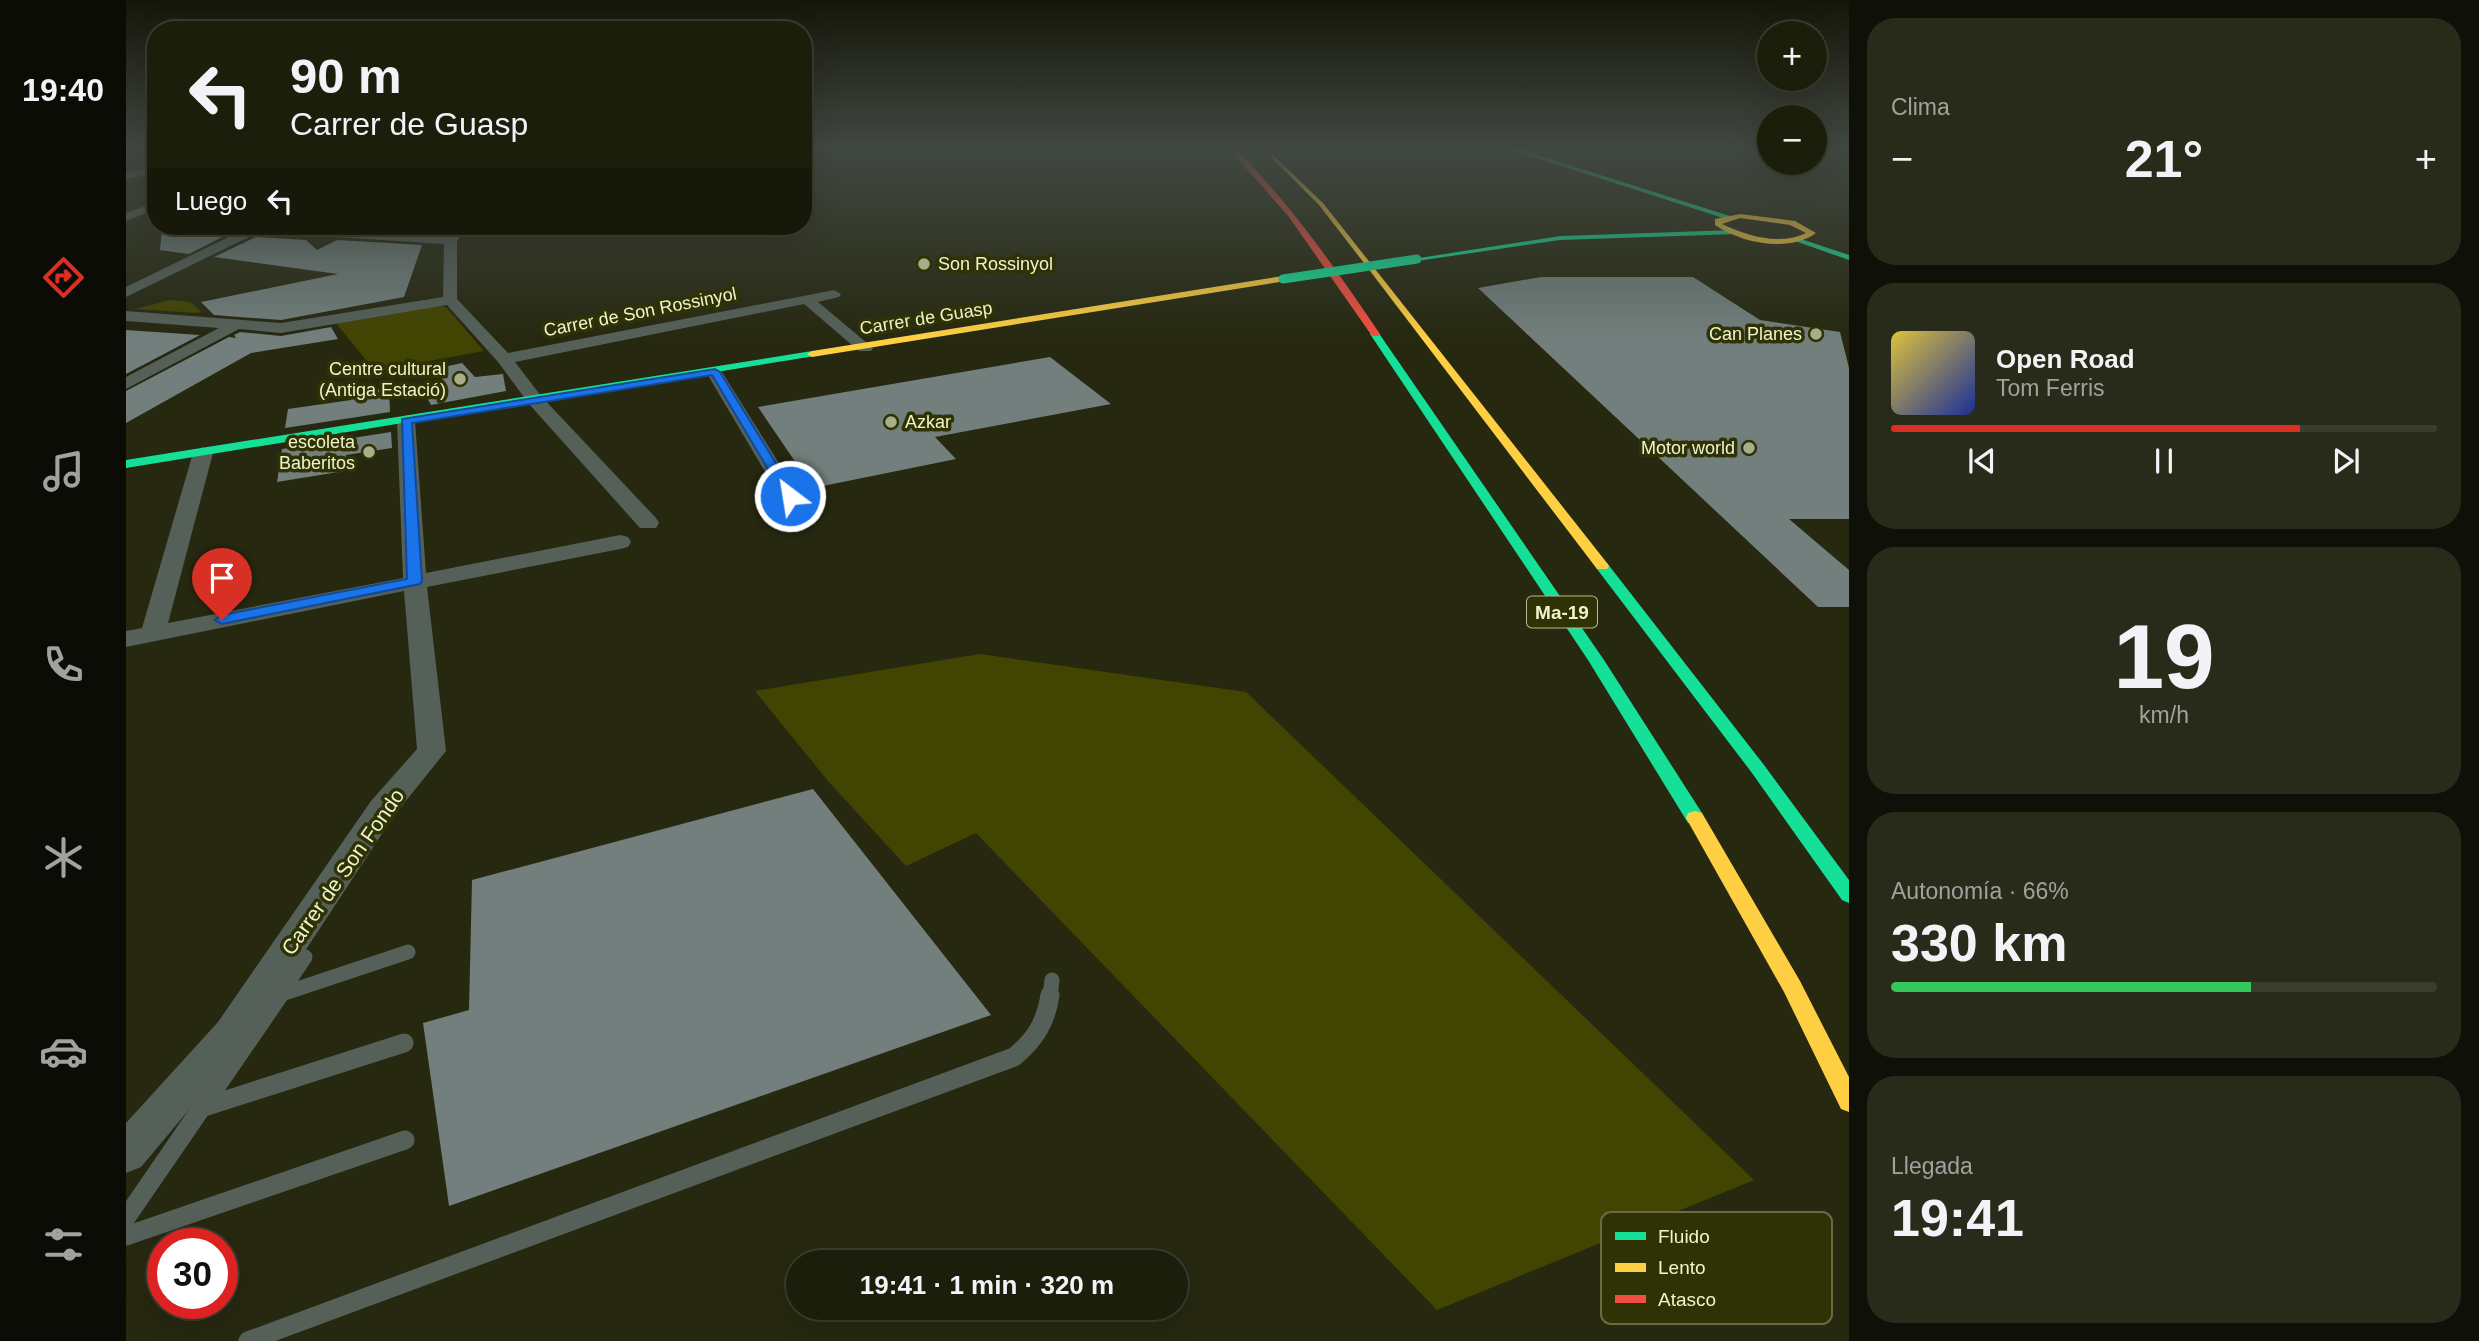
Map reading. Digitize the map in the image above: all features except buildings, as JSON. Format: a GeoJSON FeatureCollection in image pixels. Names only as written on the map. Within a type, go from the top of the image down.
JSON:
{"type":"FeatureCollection","features":[{"type":"Feature","properties":{"kind":"main road","name":"Ma-19"},"geometry":{"type":"LineString","coordinates":[[1290,213],[1310,238],[1648,741],[1729,873],[1775,955],[1849,1101]]}},
{"type":"Feature","properties":{"kind":"main road","name":"Ma-19"},"geometry":{"type":"LineString","coordinates":[[1327,213],[1758,769],[1849,895]]}},
{"type":"Feature","properties":{"kind":"main road"},"geometry":{"type":"LineString","coordinates":[[1698,213],[1731,224],[1779,220],[1802,226],[1812,233],[1807,238],[1798,239],[1849,258]]}},
{"type":"Feature","properties":{"kind":"main road","name":"Carrer de Guasp"},"geometry":{"type":"LineString","coordinates":[[126,464],[1417,258],[1560,238],[1731,224]]}},
{"type":"Feature","properties":{"kind":"street"},"geometry":{"type":"LineString","coordinates":[[126,218],[147,221]]}},
{"type":"Feature","properties":{"kind":"street"},"geometry":{"type":"LineString","coordinates":[[126,293],[244,235]]}},
{"type":"Feature","properties":{"kind":"street"},"geometry":{"type":"LineString","coordinates":[[362,235],[451,242]]}},
{"type":"Feature","properties":{"kind":"street"},"geometry":{"type":"LineString","coordinates":[[454,235],[451,242],[450,300],[504,359],[535,400],[648,523]]}},
{"type":"Feature","properties":{"kind":"street","name":"Carrer de Son Rossinyol"},"geometry":{"type":"LineString","coordinates":[[504,359],[834,294]]}},
{"type":"Feature","properties":{"kind":"street"},"geometry":{"type":"LineString","coordinates":[[806,299],[865,348]]}},
{"type":"Feature","properties":{"kind":"street"},"geometry":{"type":"LineString","coordinates":[[126,316],[281,328],[450,300]]}},
{"type":"Feature","properties":{"kind":"street"},"geometry":{"type":"LineString","coordinates":[[126,384],[236,325]]}},
{"type":"Feature","properties":{"kind":"street"},"geometry":{"type":"LineString","coordinates":[[715,372],[790,496]]}},
{"type":"Feature","properties":{"kind":"street","name":"Carrer de Son Fondo"},"geometry":{"type":"LineString","coordinates":[[126,1153],[231,1033],[382,809],[432,751],[415,581],[406,421]]}},
{"type":"Feature","properties":{"kind":"street"},"geometry":{"type":"LineString","coordinates":[[153,633],[203,453]]}},
{"type":"Feature","properties":{"kind":"street"},"geometry":{"type":"LineString","coordinates":[[126,639],[620,542]]}},
{"type":"Feature","properties":{"kind":"lane"},"geometry":{"type":"LineString","coordinates":[[278,995],[408,952]]}},
{"type":"Feature","properties":{"kind":"lane"},"geometry":{"type":"LineString","coordinates":[[126,1218],[305,957]]}},
{"type":"Feature","properties":{"kind":"lane"},"geometry":{"type":"LineString","coordinates":[[248,1341],[1014,1057],[1035,1041],[1045,1023],[1052,980]]}},
{"type":"Feature","properties":{"kind":"lane"},"geometry":{"type":"LineString","coordinates":[[201,1108],[404,1043]]}},
{"type":"Feature","properties":{"kind":"lane"},"geometry":{"type":"LineString","coordinates":[[126,1236],[405,1140]]}},
{"type":"Feature","properties":{"kind":"shaded area"},"geometry":{"type":"Polygon","coordinates":[[[170,300],[190,302],[201,311],[135,309],[170,300]]]}},
{"type":"Feature","properties":{"kind":"shaded area"},"geometry":{"type":"Polygon","coordinates":[[[446,307],[484,351],[375,371],[336,323],[446,307]]]}},
{"type":"Feature","properties":{"kind":"shaded area"},"geometry":{"type":"Polygon","coordinates":[[[980,654],[1246,692],[1754,1180],[1676,1212],[1601,1212],[1601,1243],[1437,1310],[976,833],[906,866],[828,781],[755,691],[980,654]]]}},
{"type":"Feature","properties":{"kind":"traffic: fast"},"geometry":{"type":"LineString","coordinates":[[1715,213],[1729,217]]}},
{"type":"Feature","properties":{"kind":"traffic: fast"},"geometry":{"type":"LineString","coordinates":[[1417,259],[1560,238],[1734,232]]}},
{"type":"Feature","properties":{"kind":"traffic: fast"},"geometry":{"type":"LineString","coordinates":[[1798,239],[1849,258]]}},
{"type":"Feature","properties":{"kind":"traffic: fast"},"geometry":{"type":"LineString","coordinates":[[1283,279],[1417,259]]}},
{"type":"Feature","properties":{"kind":"traffic: fast"},"geometry":{"type":"LineString","coordinates":[[1375,334],[1596,660],[1695,818]]}},
{"type":"Feature","properties":{"kind":"traffic: fast"},"geometry":{"type":"LineString","coordinates":[[126,464],[812,354]]}},
{"type":"Feature","properties":{"kind":"traffic: fast"},"geometry":{"type":"LineString","coordinates":[[1602,566],[1758,769],[1849,895]]}},
{"type":"Feature","properties":{"kind":"traffic: slow"},"geometry":{"type":"LineString","coordinates":[[1328,213],[1602,566]]}},
{"type":"Feature","properties":{"kind":"traffic: slow"},"geometry":{"type":"LineString","coordinates":[[1740,216],[1792,223],[1812,233],[1790,241],[1766,240],[1719,225],[1718,221],[1740,216]]}},
{"type":"Feature","properties":{"kind":"traffic: slow"},"geometry":{"type":"LineString","coordinates":[[812,354],[1283,279]]}},
{"type":"Feature","properties":{"kind":"traffic: slow"},"geometry":{"type":"LineString","coordinates":[[1695,818],[1792,987],[1849,1101]]}},
{"type":"Feature","properties":{"kind":"traffic: jam"},"geometry":{"type":"LineString","coordinates":[[1289,213],[1375,334]]}},
{"type":"Feature","properties":{"kind":"place","name":"Son Rossinyol"},"geometry":{"type":"Point","coordinates":[924,264]}},
{"type":"Feature","properties":{"kind":"place","name":"Can Planes"},"geometry":{"type":"Point","coordinates":[1816,334]}},
{"type":"Feature","properties":{"kind":"place","name":"Centre cultural (Antiga Estació)"},"geometry":{"type":"Point","coordinates":[460,379]}},
{"type":"Feature","properties":{"kind":"place","name":"Azkar"},"geometry":{"type":"Point","coordinates":[891,422]}},
{"type":"Feature","properties":{"kind":"place","name":"Motor world"},"geometry":{"type":"Point","coordinates":[1749,448]}},
{"type":"Feature","properties":{"kind":"place","name":"escoleta Baberitos"},"geometry":{"type":"Point","coordinates":[369,452]}},
{"type":"Feature","properties":{"kind":"route"},"geometry":{"type":"LineString","coordinates":[[222,620],[415,581],[406,421],[715,372],[790,496]]}}]}
